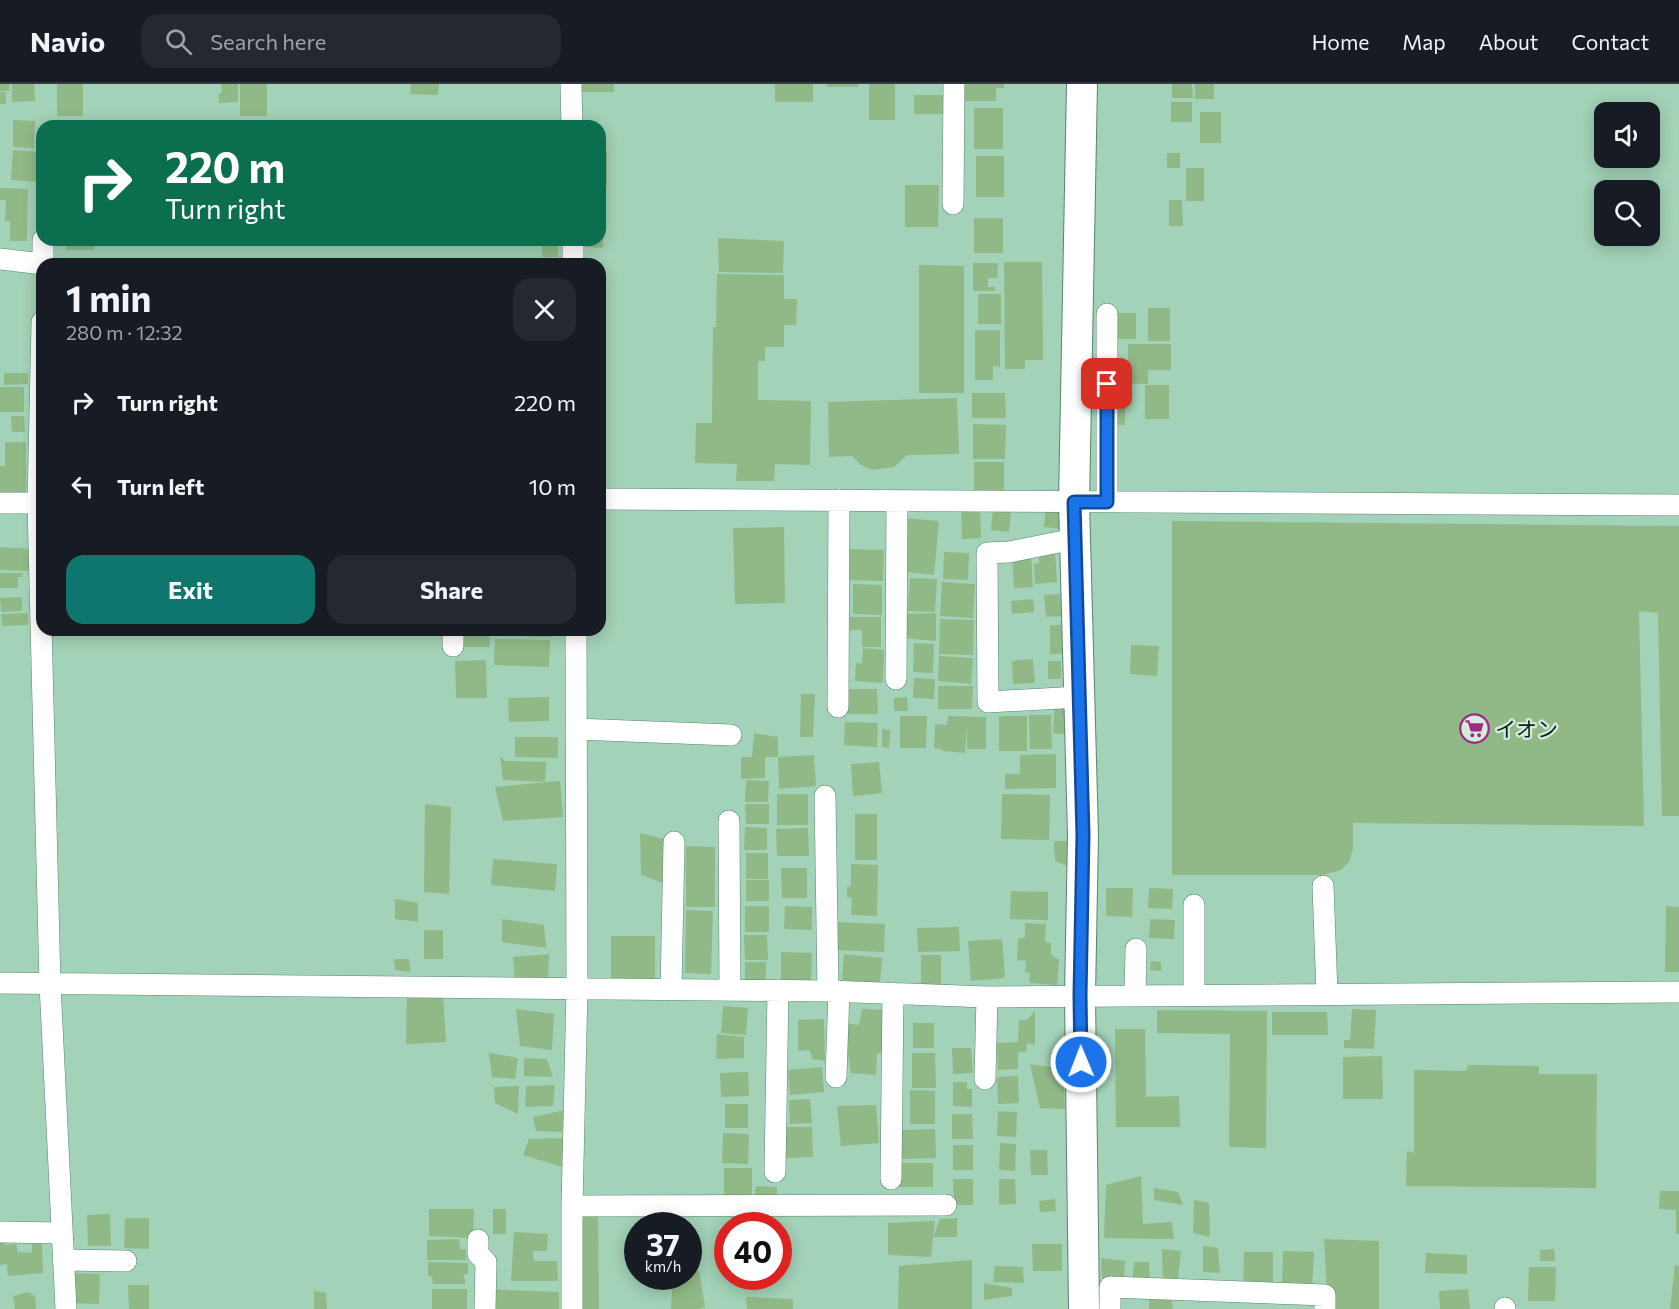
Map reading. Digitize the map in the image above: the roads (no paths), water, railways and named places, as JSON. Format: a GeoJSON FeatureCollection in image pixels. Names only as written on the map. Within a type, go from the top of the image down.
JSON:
{"type":"FeatureCollection","features":[{"type":"Feature","properties":{"kind":"street"},"geometry":{"type":"LineString","coordinates":[[571,84],[572,120]]}},
{"type":"Feature","properties":{"kind":"street"},"geometry":{"type":"LineString","coordinates":[[953,204],[954,84]]}},
{"type":"Feature","properties":{"kind":"street"},"geometry":{"type":"LineString","coordinates":[[1082,84],[1074,540],[1083,835],[1080,995],[1084,1309]]}},
{"type":"Feature","properties":{"kind":"street"},"geometry":{"type":"LineString","coordinates":[[0,258],[36,263]]}},
{"type":"Feature","properties":{"kind":"street"},"geometry":{"type":"LineString","coordinates":[[1107,314],[1107,502]]}},
{"type":"Feature","properties":{"kind":"street"},"geometry":{"type":"LineString","coordinates":[[606,499],[1679,505]]}},
{"type":"Feature","properties":{"kind":"street"},"geometry":{"type":"LineString","coordinates":[[838,706],[839,500]]}},
{"type":"Feature","properties":{"kind":"street"},"geometry":{"type":"LineString","coordinates":[[896,679],[897,501]]}},
{"type":"Feature","properties":{"kind":"street"},"geometry":{"type":"LineString","coordinates":[[0,503],[36,503]]}},
{"type":"Feature","properties":{"kind":"street"},"geometry":{"type":"LineString","coordinates":[[1074,540],[1009,552],[987,553],[988,702],[1079,697]]}},
{"type":"Feature","properties":{"kind":"street"},"geometry":{"type":"LineString","coordinates":[[43,636],[50,984],[66,1309]]}},
{"type":"Feature","properties":{"kind":"street"},"geometry":{"type":"LineString","coordinates":[[572,1309],[577,989],[576,636]]}},
{"type":"Feature","properties":{"kind":"street"},"geometry":{"type":"LineString","coordinates":[[576,729],[731,735]]}},
{"type":"Feature","properties":{"kind":"street"},"geometry":{"type":"LineString","coordinates":[[825,796],[836,1077]]}},
{"type":"Feature","properties":{"kind":"street"},"geometry":{"type":"LineString","coordinates":[[729,821],[730,990]]}},
{"type":"Feature","properties":{"kind":"street"},"geometry":{"type":"LineString","coordinates":[[671,990],[674,842]]}},
{"type":"Feature","properties":{"kind":"street"},"geometry":{"type":"LineString","coordinates":[[1323,886],[1327,993]]}},
{"type":"Feature","properties":{"kind":"street"},"geometry":{"type":"LineString","coordinates":[[1194,905],[1194,994]]}},
{"type":"Feature","properties":{"kind":"street"},"geometry":{"type":"LineString","coordinates":[[1135,994],[1136,949]]}},
{"type":"Feature","properties":{"kind":"street"},"geometry":{"type":"LineString","coordinates":[[0,983],[778,990],[987,997],[1135,994],[1679,992]]}},
{"type":"Feature","properties":{"kind":"street"},"geometry":{"type":"LineString","coordinates":[[776,1172],[778,990]]}},
{"type":"Feature","properties":{"kind":"street"},"geometry":{"type":"LineString","coordinates":[[891,1179],[893,993]]}},
{"type":"Feature","properties":{"kind":"street"},"geometry":{"type":"LineString","coordinates":[[985,1079],[987,997]]}},
{"type":"Feature","properties":{"kind":"street"},"geometry":{"type":"LineString","coordinates":[[572,1206],[946,1205]]}},
{"type":"Feature","properties":{"kind":"street"},"geometry":{"type":"LineString","coordinates":[[0,1232],[62,1233]]}},
{"type":"Feature","properties":{"kind":"street"},"geometry":{"type":"LineString","coordinates":[[478,1240],[478,1254],[486,1262],[491,1276],[484,1309]]}},
{"type":"Feature","properties":{"kind":"street"},"geometry":{"type":"LineString","coordinates":[[63,1260],[126,1262]]}},
{"type":"Feature","properties":{"kind":"street"},"geometry":{"type":"LineString","coordinates":[[1110,1309],[1110,1287],[1325,1295],[1325,1309]]}},
{"type":"Feature","properties":{"kind":"place","name":"イオン"},"geometry":{"type":"Point","coordinates":[1474,728]}}]}
